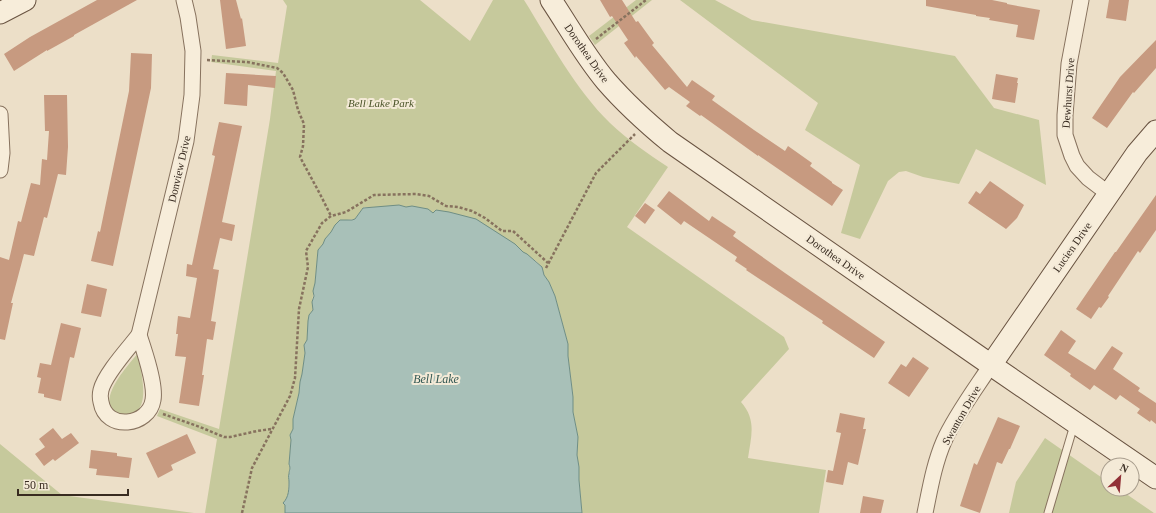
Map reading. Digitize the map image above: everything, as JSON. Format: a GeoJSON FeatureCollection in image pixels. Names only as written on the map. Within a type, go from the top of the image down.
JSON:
{"type":"FeatureCollection","features":[{"type":"Feature","properties":{"kind":"street"},"geometry":{"type":"LineString","coordinates":[[0,13],[25,0]]}},
{"type":"Feature","properties":{"kind":"street","name":"Donview Drive"},"geometry":{"type":"LineString","coordinates":[[149,410],[140,418],[131,422],[122,423],[116,421],[108,416],[103,410],[100,392],[104,382],[124,353],[139,335],[186,141],[192,95],[193,51],[184,0]]}},
{"type":"Feature","properties":{"kind":"street","name":"Dorothea Drive"},"geometry":{"type":"LineString","coordinates":[[551,0],[605,80],[630,107],[670,142],[1156,478]]}},
{"type":"Feature","properties":{"kind":"street","name":"Dewhurst Drive"},"geometry":{"type":"LineString","coordinates":[[1082,0],[1069,64],[1065,115],[1066,135],[1074,161],[1088,178],[1109,194]]}},
{"type":"Feature","properties":{"kind":"street"},"geometry":{"type":"LineString","coordinates":[[0,114],[2,153],[0,170]]}},
{"type":"Feature","properties":{"kind":"street","name":"Lucien Drive"},"geometry":{"type":"LineString","coordinates":[[991,365],[1109,194],[1138,153],[1156,131]]}},
{"type":"Feature","properties":{"kind":"street"},"geometry":{"type":"LineString","coordinates":[[139,335],[145,353],[152,387],[153,401],[149,410]]}},
{"type":"Feature","properties":{"kind":"street","name":"Swanton Drive"},"geometry":{"type":"LineString","coordinates":[[925,513],[935,468],[944,441],[956,419],[991,365]]}},
{"type":"Feature","properties":{"kind":"lane"},"geometry":{"type":"LineString","coordinates":[[1048,513],[1075,423]]}},
{"type":"Feature","properties":{"kind":"path"},"geometry":{"type":"LineString","coordinates":[[601,35],[646,0]]}},
{"type":"Feature","properties":{"kind":"path"},"geometry":{"type":"LineString","coordinates":[[193,58],[247,62],[277,68],[283,73],[293,90],[298,110],[304,124],[303,146],[300,157],[331,216]]}},
{"type":"Feature","properties":{"kind":"path"},"geometry":{"type":"LineString","coordinates":[[546,268],[596,173],[647,123]]}},
{"type":"Feature","properties":{"kind":"path"},"geometry":{"type":"LineString","coordinates":[[242,513],[252,468],[271,429],[290,396],[295,378],[299,309],[308,267],[306,252],[322,222],[331,216],[346,212],[374,195],[416,194],[430,196],[446,206],[458,207],[472,211],[485,218],[502,231],[513,231],[548,263]]}},
{"type":"Feature","properties":{"kind":"path"},"geometry":{"type":"LineString","coordinates":[[149,410],[200,427],[224,437],[271,429]]}},
{"type":"Feature","properties":{"kind":"green space","name":"Bell Lake Park"},"geometry":{"type":"Polygon","coordinates":[[[283,0],[420,0],[470,41],[493,0],[524,0],[574,80],[598,110],[624,135],[668,167],[627,227],[784,337],[789,349],[741,402],[749,415],[752,429],[748,458],[826,470],[819,513],[582,513],[577,455],[578,437],[573,412],[568,344],[555,296],[544,275],[542,267],[536,261],[456,214],[364,207],[355,219],[339,221],[318,250],[312,302],[313,310],[309,315],[299,393],[293,419],[293,429],[290,435],[290,469],[285,513],[205,513],[217,439],[157,416],[160,409],[219,429],[270,119],[276,71],[211,62],[212,55],[278,63],[287,6],[283,0]]]}},
{"type":"Feature","properties":{"kind":"green space"},"geometry":{"type":"Polygon","coordinates":[[[636,0],[652,0],[595,45],[589,36],[636,0]]]}},
{"type":"Feature","properties":{"kind":"green space"},"geometry":{"type":"Polygon","coordinates":[[[680,0],[715,0],[752,20],[955,56],[994,108],[1039,120],[1046,185],[976,149],[959,184],[923,177],[906,171],[899,172],[888,181],[860,239],[841,233],[860,165],[805,130],[818,103],[680,0]]]}},
{"type":"Feature","properties":{"kind":"green space"},"geometry":{"type":"Polygon","coordinates":[[[138,353],[143,385],[143,397],[141,404],[139,409],[133,415],[120,415],[112,408],[110,401],[111,392],[121,375],[138,353]]]}},
{"type":"Feature","properties":{"kind":"green space"},"geometry":{"type":"Polygon","coordinates":[[[1045,438],[1100,476],[1100,497],[1131,497],[1154,513],[1009,513],[1016,482],[1045,438]]]}},
{"type":"Feature","properties":{"kind":"green space"},"geometry":{"type":"Polygon","coordinates":[[[0,444],[62,495],[194,513],[0,513],[0,444]]]}},
{"type":"Feature","properties":{"kind":"water","name":"Bell Lake"},"geometry":{"type":"Polygon","coordinates":[[[399,205],[428,209],[433,213],[436,210],[449,212],[476,219],[515,244],[542,267],[544,275],[555,296],[568,344],[573,412],[578,437],[577,455],[582,513],[285,513],[285,505],[283,503],[288,496],[289,490],[290,435],[293,429],[293,419],[299,393],[309,315],[313,310],[312,302],[314,296],[313,291],[318,250],[340,220],[355,219],[363,208],[399,205]]]}},
{"type":"Feature","properties":{"kind":"building"},"geometry":{"type":"Polygon","coordinates":[[[97,0],[137,0],[47,50],[14,71],[4,54],[30,37],[97,0]]]}},
{"type":"Feature","properties":{"kind":"building"},"geometry":{"type":"Polygon","coordinates":[[[220,0],[236,0],[241,19],[242,18],[246,46],[226,49],[220,0]]]}},
{"type":"Feature","properties":{"kind":"building"},"geometry":{"type":"Polygon","coordinates":[[[600,0],[622,0],[636,22],[638,21],[654,43],[652,45],[687,87],[692,80],[715,96],[712,100],[785,151],[788,146],[812,163],[810,166],[843,190],[832,206],[686,106],[690,102],[669,87],[665,90],[636,56],[635,58],[624,43],[628,40],[612,16],[610,17],[600,0]]]}},
{"type":"Feature","properties":{"kind":"building"},"geometry":{"type":"Polygon","coordinates":[[[926,0],[992,0],[1040,10],[1034,40],[1016,37],[1018,25],[989,20],[990,18],[976,15],[926,6],[926,0]]]}},
{"type":"Feature","properties":{"kind":"building"},"geometry":{"type":"Polygon","coordinates":[[[1109,0],[1129,0],[1126,21],[1106,18],[1109,0]]]}},
{"type":"Feature","properties":{"kind":"building"},"geometry":{"type":"Polygon","coordinates":[[[1156,40],[1156,68],[1134,93],[1133,92],[1107,128],[1092,118],[1120,77],[1156,40]]]}},
{"type":"Feature","properties":{"kind":"building"},"geometry":{"type":"Polygon","coordinates":[[[131,53],[152,54],[151,88],[113,266],[91,261],[98,231],[100,232],[129,91],[131,53]]]}},
{"type":"Feature","properties":{"kind":"building"},"geometry":{"type":"Polygon","coordinates":[[[226,73],[276,76],[275,88],[248,85],[247,106],[224,104],[226,73]]]}},
{"type":"Feature","properties":{"kind":"building"},"geometry":{"type":"Polygon","coordinates":[[[996,74],[1018,78],[1015,103],[992,99],[996,74]]]}},
{"type":"Feature","properties":{"kind":"building"},"geometry":{"type":"Polygon","coordinates":[[[44,95],[67,95],[68,147],[66,175],[58,174],[47,218],[44,217],[34,256],[24,254],[11,303],[13,303],[5,340],[0,339],[0,257],[9,260],[18,221],[21,222],[31,183],[40,185],[42,159],[47,160],[49,131],[45,131],[44,95]]]}},
{"type":"Feature","properties":{"kind":"building"},"geometry":{"type":"Polygon","coordinates":[[[219,122],[242,126],[222,222],[235,225],[232,241],[220,238],[213,269],[219,270],[211,321],[216,322],[213,340],[207,339],[202,375],[204,375],[199,406],[179,403],[186,357],[175,356],[178,334],[176,334],[178,316],[190,318],[197,278],[186,276],[187,264],[192,265],[215,156],[212,155],[219,122]]]}},
{"type":"Feature","properties":{"kind":"building"},"geometry":{"type":"Polygon","coordinates":[[[990,181],[1024,205],[1017,218],[1006,229],[968,203],[976,191],[980,194],[990,181]]]}},
{"type":"Feature","properties":{"kind":"building"},"geometry":{"type":"Polygon","coordinates":[[[669,191],[709,221],[712,216],[736,232],[733,236],[885,342],[874,358],[822,323],[823,321],[746,270],[747,269],[735,261],[737,257],[684,221],[681,225],[657,206],[669,191]]]}},
{"type":"Feature","properties":{"kind":"building"},"geometry":{"type":"Polygon","coordinates":[[[1156,195],[1156,230],[1140,253],[1138,251],[1108,296],[1109,297],[1101,308],[1099,307],[1091,319],[1076,309],[1156,195]]]}},
{"type":"Feature","properties":{"kind":"building"},"geometry":{"type":"Polygon","coordinates":[[[645,203],[655,210],[645,224],[635,216],[645,203]]]}},
{"type":"Feature","properties":{"kind":"building"},"geometry":{"type":"Polygon","coordinates":[[[87,284],[107,289],[101,317],[81,313],[87,284]]]}},
{"type":"Feature","properties":{"kind":"building"},"geometry":{"type":"Polygon","coordinates":[[[61,323],[81,328],[74,358],[70,357],[61,401],[44,397],[44,394],[38,393],[41,378],[37,377],[40,363],[51,365],[61,323]]]}},
{"type":"Feature","properties":{"kind":"building"},"geometry":{"type":"Polygon","coordinates":[[[1061,330],[1076,341],[1068,353],[1095,370],[1112,346],[1123,353],[1113,369],[1140,388],[1138,391],[1156,403],[1156,424],[1151,420],[1150,422],[1137,413],[1140,409],[1120,395],[1116,400],[1094,385],[1090,390],[1070,376],[1071,374],[1044,355],[1061,330]]]}},
{"type":"Feature","properties":{"kind":"building"},"geometry":{"type":"Polygon","coordinates":[[[913,357],[929,368],[909,397],[888,383],[901,364],[906,367],[913,357]]]}},
{"type":"Feature","properties":{"kind":"building"},"geometry":{"type":"Polygon","coordinates":[[[840,413],[865,418],[863,429],[866,429],[858,465],[848,462],[843,485],[826,482],[828,470],[833,471],[841,433],[836,432],[840,413]]]}},
{"type":"Feature","properties":{"kind":"building"},"geometry":{"type":"Polygon","coordinates":[[[998,417],[1020,426],[1002,464],[997,462],[980,513],[960,506],[974,463],[977,465],[998,417]]]}},
{"type":"Feature","properties":{"kind":"building"},"geometry":{"type":"Polygon","coordinates":[[[53,428],[62,439],[71,433],[79,443],[55,461],[53,459],[44,466],[35,454],[45,447],[39,439],[53,428]]]}},
{"type":"Feature","properties":{"kind":"building"},"geometry":{"type":"Polygon","coordinates":[[[187,434],[196,453],[171,465],[173,470],[158,478],[146,453],[187,434]]]}},
{"type":"Feature","properties":{"kind":"building"},"geometry":{"type":"Polygon","coordinates":[[[91,450],[117,453],[117,456],[132,458],[129,478],[96,475],[97,469],[89,468],[91,450]]]}},
{"type":"Feature","properties":{"kind":"building"},"geometry":{"type":"Polygon","coordinates":[[[863,496],[884,500],[881,513],[860,513],[863,496]]]}}]}
